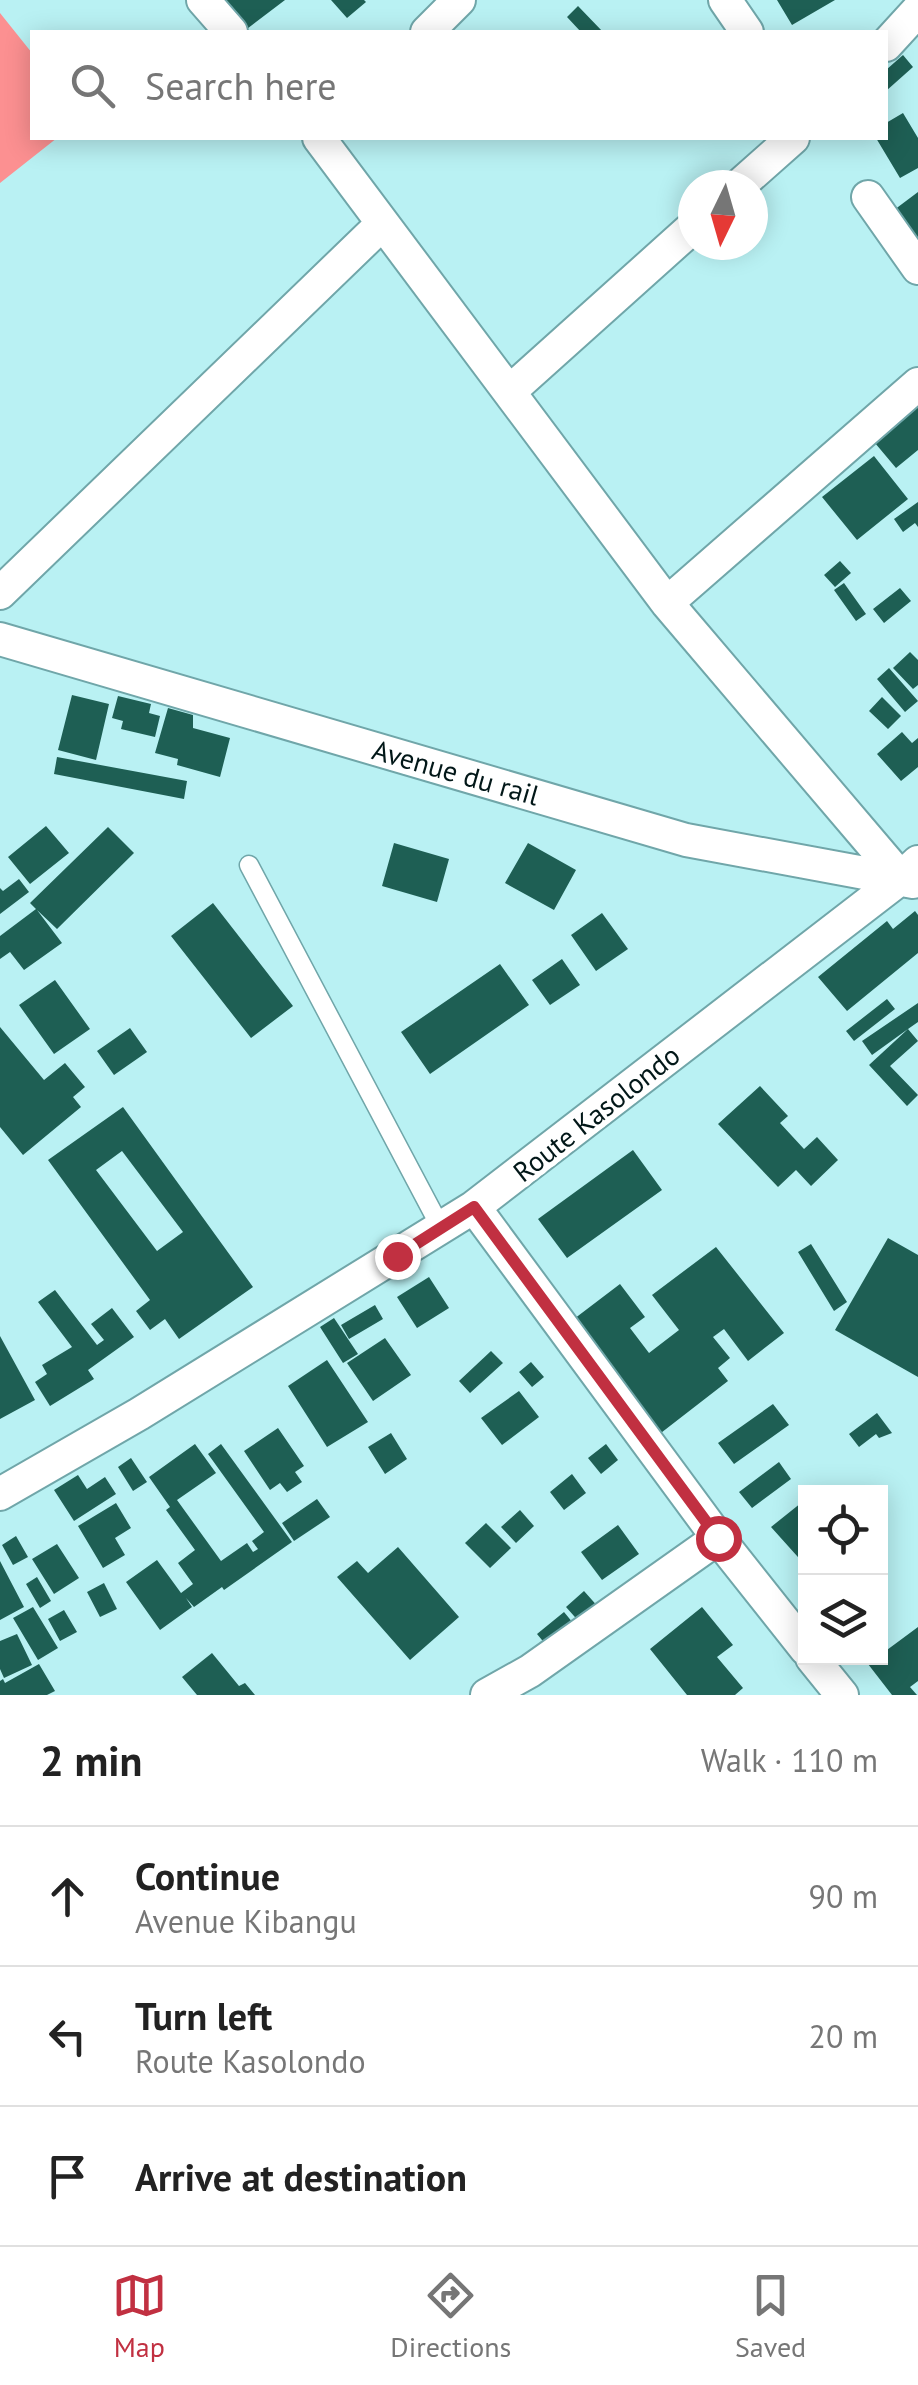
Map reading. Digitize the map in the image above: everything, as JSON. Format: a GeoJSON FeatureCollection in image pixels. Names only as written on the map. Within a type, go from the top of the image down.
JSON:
{"type":"FeatureCollection","features":[{"type":"Feature","properties":{"kind":"street"},"geometry":{"type":"LineString","coordinates":[[204,0],[228,30]]}},
{"type":"Feature","properties":{"kind":"street"},"geometry":{"type":"LineString","coordinates":[[429,30],[459,0]]}},
{"type":"Feature","properties":{"kind":"street"},"geometry":{"type":"LineString","coordinates":[[725,0],[746,30]]}},
{"type":"Feature","properties":{"kind":"street"},"geometry":{"type":"LineString","coordinates":[[888,43],[918,10]]}},
{"type":"Feature","properties":{"kind":"street"},"geometry":{"type":"LineString","coordinates":[[322,140],[381,225],[667,603],[912,875]]}},
{"type":"Feature","properties":{"kind":"street"},"geometry":{"type":"LineString","coordinates":[[757,170],[791,140]]}},
{"type":"Feature","properties":{"kind":"street"},"geometry":{"type":"LineString","coordinates":[[868,197],[918,268]]}},
{"type":"Feature","properties":{"kind":"street"},"geometry":{"type":"LineString","coordinates":[[0,592],[381,225]]}},
{"type":"Feature","properties":{"kind":"street"},"geometry":{"type":"LineString","coordinates":[[509,392],[678,240]]}},
{"type":"Feature","properties":{"kind":"street"},"geometry":{"type":"LineString","coordinates":[[667,603],[918,384]]}},
{"type":"Feature","properties":{"kind":"street","name":"Avenue du rail"},"geometry":{"type":"LineString","coordinates":[[0,639],[686,840],[912,875]]}},
{"type":"Feature","properties":{"kind":"street","name":"Route Kasolondo"},"geometry":{"type":"LineString","coordinates":[[0,1494],[138,1414],[474,1207],[912,875]]}},
{"type":"Feature","properties":{"kind":"street"},"geometry":{"type":"LineString","coordinates":[[474,1207],[718,1538],[798,1639]]}},
{"type":"Feature","properties":{"kind":"street"},"geometry":{"type":"LineString","coordinates":[[487,1695],[530,1671],[718,1538]]}},
{"type":"Feature","properties":{"kind":"street"},"geometry":{"type":"LineString","coordinates":[[818,1665],[842,1695]]}},
{"type":"Feature","properties":{"kind":"lane"},"geometry":{"type":"LineString","coordinates":[[249,866],[441,1228]]}},
{"type":"Feature","properties":{"kind":"shaded area"},"geometry":{"type":"Polygon","coordinates":[[[0,13],[30,50],[30,140],[54,140],[0,183],[0,13]]]}},
{"type":"Feature","properties":{"kind":"building"},"geometry":{"type":"Polygon","coordinates":[[[220,0],[285,0],[246,30],[242,30],[220,0]]]}},
{"type":"Feature","properties":{"kind":"building"},"geometry":{"type":"Polygon","coordinates":[[[331,0],[364,0],[366,2],[347,18],[331,0]]]}},
{"type":"Feature","properties":{"kind":"building"},"geometry":{"type":"Polygon","coordinates":[[[777,0],[835,0],[792,25],[777,0]]]}},
{"type":"Feature","properties":{"kind":"building"},"geometry":{"type":"Polygon","coordinates":[[[578,6],[601,30],[579,30],[567,17],[578,6]]]}},
{"type":"Feature","properties":{"kind":"building"},"geometry":{"type":"Polygon","coordinates":[[[903,55],[913,67],[888,89],[888,68],[903,55]]]}},
{"type":"Feature","properties":{"kind":"building"},"geometry":{"type":"Polygon","coordinates":[[[903,113],[918,138],[918,168],[900,178],[877,140],[888,140],[888,122],[903,113]]]}},
{"type":"Feature","properties":{"kind":"building"},"geometry":{"type":"Polygon","coordinates":[[[918,192],[918,243],[894,210],[918,192]]]}},
{"type":"Feature","properties":{"kind":"building"},"geometry":{"type":"Polygon","coordinates":[[[918,407],[918,450],[896,468],[875,443],[918,407]]]}},
{"type":"Feature","properties":{"kind":"building"},"geometry":{"type":"Polygon","coordinates":[[[874,456],[908,499],[857,540],[822,497],[874,456]]]}},
{"type":"Feature","properties":{"kind":"building"},"geometry":{"type":"Polygon","coordinates":[[[918,502],[918,527],[915,523],[903,532],[894,519],[918,502]]]}},
{"type":"Feature","properties":{"kind":"building"},"geometry":{"type":"Polygon","coordinates":[[[840,561],[851,573],[835,587],[824,575],[840,561]]]}},
{"type":"Feature","properties":{"kind":"building"},"geometry":{"type":"Polygon","coordinates":[[[844,583],[866,614],[856,621],[834,590],[844,583]]]}},
{"type":"Feature","properties":{"kind":"building"},"geometry":{"type":"Polygon","coordinates":[[[900,588],[911,601],[884,623],[873,609],[900,588]]]}},
{"type":"Feature","properties":{"kind":"building"},"geometry":{"type":"Polygon","coordinates":[[[910,652],[918,660],[918,685],[913,689],[893,668],[910,652]]]}},
{"type":"Feature","properties":{"kind":"building"},"geometry":{"type":"Polygon","coordinates":[[[889,668],[918,701],[905,712],[877,679],[889,668]]]}},
{"type":"Feature","properties":{"kind":"building"},"geometry":{"type":"Polygon","coordinates":[[[72,695],[109,704],[96,760],[58,750],[72,695]]]}},
{"type":"Feature","properties":{"kind":"building"},"geometry":{"type":"Polygon","coordinates":[[[118,696],[151,704],[149,713],[160,716],[155,737],[121,729],[123,721],[112,718],[118,696]]]}},
{"type":"Feature","properties":{"kind":"building"},"geometry":{"type":"Polygon","coordinates":[[[882,697],[901,716],[888,729],[869,711],[882,697]]]}},
{"type":"Feature","properties":{"kind":"building"},"geometry":{"type":"Polygon","coordinates":[[[168,708],[193,715],[193,728],[230,738],[220,777],[177,765],[178,759],[155,753],[168,708]]]}},
{"type":"Feature","properties":{"kind":"building"},"geometry":{"type":"Polygon","coordinates":[[[902,732],[912,743],[918,738],[918,767],[901,781],[877,754],[902,732]]]}},
{"type":"Feature","properties":{"kind":"building"},"geometry":{"type":"Polygon","coordinates":[[[57,757],[187,781],[184,799],[54,774],[57,757]]]}},
{"type":"Feature","properties":{"kind":"building"},"geometry":{"type":"Polygon","coordinates":[[[46,826],[69,853],[30,884],[8,857],[46,826]]]}},
{"type":"Feature","properties":{"kind":"building"},"geometry":{"type":"Polygon","coordinates":[[[108,827],[134,853],[57,929],[37,910],[62,943],[24,970],[10,952],[0,959],[0,936],[36,909],[30,903],[108,827]]]}},
{"type":"Feature","properties":{"kind":"building"},"geometry":{"type":"Polygon","coordinates":[[[394,843],[449,859],[437,902],[382,886],[394,843]]]}},
{"type":"Feature","properties":{"kind":"building"},"geometry":{"type":"Polygon","coordinates":[[[528,843],[576,870],[554,910],[505,883],[528,843]]]}},
{"type":"Feature","properties":{"kind":"building"},"geometry":{"type":"Polygon","coordinates":[[[19,879],[29,892],[0,914],[0,888],[3,891],[19,879]]]}},
{"type":"Feature","properties":{"kind":"building"},"geometry":{"type":"Polygon","coordinates":[[[213,903],[293,1006],[251,1038],[171,936],[213,903]]]}},
{"type":"Feature","properties":{"kind":"building"},"geometry":{"type":"Polygon","coordinates":[[[915,911],[918,953],[847,1011],[818,977],[887,921],[893,929],[915,911]]]}},
{"type":"Feature","properties":{"kind":"building"},"geometry":{"type":"Polygon","coordinates":[[[602,913],[628,949],[596,971],[571,935],[602,913]]]}},
{"type":"Feature","properties":{"kind":"building"},"geometry":{"type":"Polygon","coordinates":[[[562,959],[580,985],[550,1005],[532,980],[562,959]]]}},
{"type":"Feature","properties":{"kind":"building"},"geometry":{"type":"Polygon","coordinates":[[[500,964],[529,1005],[430,1074],[401,1032],[500,964]]]}},
{"type":"Feature","properties":{"kind":"building"},"geometry":{"type":"Polygon","coordinates":[[[55,980],[90,1029],[54,1054],[19,1005],[55,980]]]}},
{"type":"Feature","properties":{"kind":"building"},"geometry":{"type":"Polygon","coordinates":[[[887,999],[895,1009],[854,1041],[846,1031],[887,999]]]}},
{"type":"Feature","properties":{"kind":"building"},"geometry":{"type":"Polygon","coordinates":[[[918,1003],[918,1022],[872,1055],[862,1041],[918,1003]]]}},
{"type":"Feature","properties":{"kind":"building"},"geometry":{"type":"Polygon","coordinates":[[[0,1027],[44,1080],[65,1063],[85,1087],[73,1097],[81,1107],[23,1155],[0,1127],[0,1027]]]}},
{"type":"Feature","properties":{"kind":"building"},"geometry":{"type":"Polygon","coordinates":[[[130,1028],[147,1052],[114,1075],[97,1051],[130,1028]]]}},
{"type":"Feature","properties":{"kind":"building"},"geometry":{"type":"Polygon","coordinates":[[[908,1029],[918,1041],[890,1066],[918,1095],[907,1106],[869,1065],[908,1029]]]}},
{"type":"Feature","properties":{"kind":"building"},"geometry":{"type":"Polygon","coordinates":[[[760,1086],[788,1116],[780,1123],[804,1149],[817,1137],[838,1160],[811,1186],[796,1170],[778,1187],[718,1124],[760,1086]]]}},
{"type":"Feature","properties":{"kind":"building"},"geometry":{"type":"Polygon","coordinates":[[[123,1107],[253,1287],[179,1339],[165,1319],[150,1330],[136,1311],[150,1300],[48,1160],[123,1107]],[[122,1151],[96,1170],[157,1251],[183,1232],[122,1151]]]}},
{"type":"Feature","properties":{"kind":"building"},"geometry":{"type":"Polygon","coordinates":[[[633,1150],[662,1190],[567,1258],[538,1219],[633,1150]]]}},
{"type":"Feature","properties":{"kind":"building"},"geometry":{"type":"Polygon","coordinates":[[[888,1238],[918,1255],[918,1377],[835,1330],[888,1238]]]}},
{"type":"Feature","properties":{"kind":"building"},"geometry":{"type":"Polygon","coordinates":[[[811,1244],[847,1302],[834,1311],[798,1252],[811,1244]]]}},
{"type":"Feature","properties":{"kind":"building"},"geometry":{"type":"Polygon","coordinates":[[[716,1247],[784,1333],[748,1361],[724,1329],[713,1337],[730,1358],[718,1368],[728,1381],[657,1436],[570,1322],[620,1284],[645,1317],[630,1328],[649,1353],[679,1330],[652,1295],[716,1247]]]}},
{"type":"Feature","properties":{"kind":"building"},"geometry":{"type":"Polygon","coordinates":[[[429,1277],[449,1308],[417,1328],[397,1297],[429,1277]]]}},
{"type":"Feature","properties":{"kind":"building"},"geometry":{"type":"Polygon","coordinates":[[[55,1290],[97,1345],[104,1340],[91,1324],[112,1308],[134,1337],[88,1370],[94,1379],[50,1406],[35,1382],[47,1374],[42,1365],[72,1347],[38,1302],[55,1290]]]}},
{"type":"Feature","properties":{"kind":"building"},"geometry":{"type":"Polygon","coordinates":[[[375,1305],[383,1319],[349,1339],[341,1325],[375,1305]]]}},
{"type":"Feature","properties":{"kind":"building"},"geometry":{"type":"Polygon","coordinates":[[[334,1318],[358,1354],[343,1363],[320,1327],[334,1318]]]}},
{"type":"Feature","properties":{"kind":"building"},"geometry":{"type":"Polygon","coordinates":[[[0,1336],[35,1400],[0,1419],[0,1336]]]}},
{"type":"Feature","properties":{"kind":"building"},"geometry":{"type":"Polygon","coordinates":[[[385,1338],[411,1375],[373,1401],[347,1363],[385,1338]]]}},
{"type":"Feature","properties":{"kind":"building"},"geometry":{"type":"Polygon","coordinates":[[[491,1351],[503,1363],[470,1393],[459,1381],[491,1351]]]}},
{"type":"Feature","properties":{"kind":"building"},"geometry":{"type":"Polygon","coordinates":[[[327,1360],[368,1422],[327,1447],[288,1386],[327,1360]]]}},
{"type":"Feature","properties":{"kind":"building"},"geometry":{"type":"Polygon","coordinates":[[[531,1362],[544,1377],[532,1387],[519,1372],[531,1362]]]}},
{"type":"Feature","properties":{"kind":"building"},"geometry":{"type":"Polygon","coordinates":[[[519,1391],[539,1417],[502,1445],[481,1418],[519,1391]]]}},
{"type":"Feature","properties":{"kind":"building"},"geometry":{"type":"Polygon","coordinates":[[[773,1404],[789,1425],[734,1464],[718,1443],[773,1404]]]}},
{"type":"Feature","properties":{"kind":"building"},"geometry":{"type":"Polygon","coordinates":[[[877,1413],[892,1433],[879,1438],[876,1434],[859,1447],[849,1434],[877,1413]]]}},
{"type":"Feature","properties":{"kind":"building"},"geometry":{"type":"Polygon","coordinates":[[[278,1428],[304,1466],[295,1472],[302,1482],[287,1492],[280,1483],[270,1490],[244,1451],[278,1428]]]}},
{"type":"Feature","properties":{"kind":"building"},"geometry":{"type":"Polygon","coordinates":[[[391,1433],[407,1459],[385,1474],[368,1447],[391,1433]]]}},
{"type":"Feature","properties":{"kind":"building"},"geometry":{"type":"Polygon","coordinates":[[[195,1444],[216,1473],[177,1500],[221,1561],[247,1543],[253,1552],[258,1549],[252,1541],[264,1532],[208,1454],[221,1444],[292,1542],[194,1607],[186,1598],[192,1607],[160,1630],[126,1582],[157,1560],[181,1593],[193,1584],[178,1563],[195,1550],[166,1510],[170,1507],[149,1477],[195,1444]]]}},
{"type":"Feature","properties":{"kind":"building"},"geometry":{"type":"Polygon","coordinates":[[[606,1444],[618,1460],[601,1474],[588,1458],[606,1444]]]}},
{"type":"Feature","properties":{"kind":"building"},"geometry":{"type":"Polygon","coordinates":[[[131,1458],[147,1482],[133,1491],[118,1467],[131,1458]]]}},
{"type":"Feature","properties":{"kind":"building"},"geometry":{"type":"Polygon","coordinates":[[[779,1462],[791,1479],[752,1508],[739,1492],[779,1462]]]}},
{"type":"Feature","properties":{"kind":"building"},"geometry":{"type":"Polygon","coordinates":[[[572,1474],[586,1493],[564,1510],[550,1492],[572,1474]]]}},
{"type":"Feature","properties":{"kind":"building"},"geometry":{"type":"Polygon","coordinates":[[[78,1475],[87,1489],[105,1477],[116,1494],[74,1521],[54,1490],[78,1475]]]}},
{"type":"Feature","properties":{"kind":"building"},"geometry":{"type":"Polygon","coordinates":[[[317,1499],[330,1517],[294,1541],[282,1523],[317,1499]]]}},
{"type":"Feature","properties":{"kind":"building"},"geometry":{"type":"Polygon","coordinates":[[[116,1503],[131,1528],[115,1538],[125,1555],[103,1568],[78,1526],[116,1503]]]}},
{"type":"Feature","properties":{"kind":"building"},"geometry":{"type":"Polygon","coordinates":[[[798,1505],[798,1557],[771,1527],[798,1505]]]}},
{"type":"Feature","properties":{"kind":"building"},"geometry":{"type":"Polygon","coordinates":[[[520,1510],[534,1526],[516,1543],[501,1527],[520,1510]]]}},
{"type":"Feature","properties":{"kind":"building"},"geometry":{"type":"Polygon","coordinates":[[[486,1523],[511,1548],[490,1568],[465,1543],[486,1523]]]}},
{"type":"Feature","properties":{"kind":"building"},"geometry":{"type":"Polygon","coordinates":[[[618,1525],[639,1554],[602,1580],[581,1552],[618,1525]]]}},
{"type":"Feature","properties":{"kind":"building"},"geometry":{"type":"Polygon","coordinates":[[[16,1536],[28,1557],[13,1565],[2,1545],[16,1536]]]}},
{"type":"Feature","properties":{"kind":"building"},"geometry":{"type":"Polygon","coordinates":[[[57,1544],[79,1578],[54,1594],[32,1559],[57,1544]]]}},
{"type":"Feature","properties":{"kind":"building"},"geometry":{"type":"Polygon","coordinates":[[[398,1547],[459,1617],[410,1660],[337,1577],[357,1561],[368,1573],[398,1547]]]}},
{"type":"Feature","properties":{"kind":"building"},"geometry":{"type":"Polygon","coordinates":[[[0,1561],[24,1607],[0,1620],[0,1561]]]}},
{"type":"Feature","properties":{"kind":"building"},"geometry":{"type":"Polygon","coordinates":[[[37,1577],[51,1601],[40,1608],[26,1584],[37,1577]]]}},
{"type":"Feature","properties":{"kind":"building"},"geometry":{"type":"Polygon","coordinates":[[[104,1583],[117,1609],[100,1617],[87,1592],[104,1583]]]}},
{"type":"Feature","properties":{"kind":"building"},"geometry":{"type":"Polygon","coordinates":[[[584,1591],[600,1609],[582,1625],[566,1607],[584,1591]]]}},
{"type":"Feature","properties":{"kind":"building"},"geometry":{"type":"Polygon","coordinates":[[[33,1607],[58,1648],[38,1660],[13,1618],[33,1607]]]}},
{"type":"Feature","properties":{"kind":"building"},"geometry":{"type":"Polygon","coordinates":[[[702,1607],[733,1645],[717,1657],[743,1688],[735,1695],[687,1695],[650,1649],[702,1607]]]}},
{"type":"Feature","properties":{"kind":"building"},"geometry":{"type":"Polygon","coordinates":[[[64,1610],[77,1632],[60,1641],[48,1619],[64,1610]]]}},
{"type":"Feature","properties":{"kind":"building"},"geometry":{"type":"Polygon","coordinates":[[[564,1612],[578,1629],[551,1651],[537,1634],[564,1612]]]}},
{"type":"Feature","properties":{"kind":"building"},"geometry":{"type":"Polygon","coordinates":[[[918,1627],[918,1681],[910,1687],[917,1695],[892,1695],[869,1665],[888,1665],[888,1649],[918,1627]]]}},
{"type":"Feature","properties":{"kind":"building"},"geometry":{"type":"Polygon","coordinates":[[[17,1634],[32,1665],[4,1678],[0,1669],[0,1641],[17,1634]]]}},
{"type":"Feature","properties":{"kind":"building"},"geometry":{"type":"Polygon","coordinates":[[[212,1653],[239,1686],[245,1683],[255,1695],[197,1695],[182,1677],[212,1653]]]}},
{"type":"Feature","properties":{"kind":"building"},"geometry":{"type":"Polygon","coordinates":[[[39,1664],[55,1691],[47,1695],[0,1695],[0,1681],[5,1683],[39,1664]]]}},
{"type":"Feature","properties":{"kind":"route"},"geometry":{"type":"LineString","coordinates":[[397,1256],[474,1207],[718,1538]]}}]}
